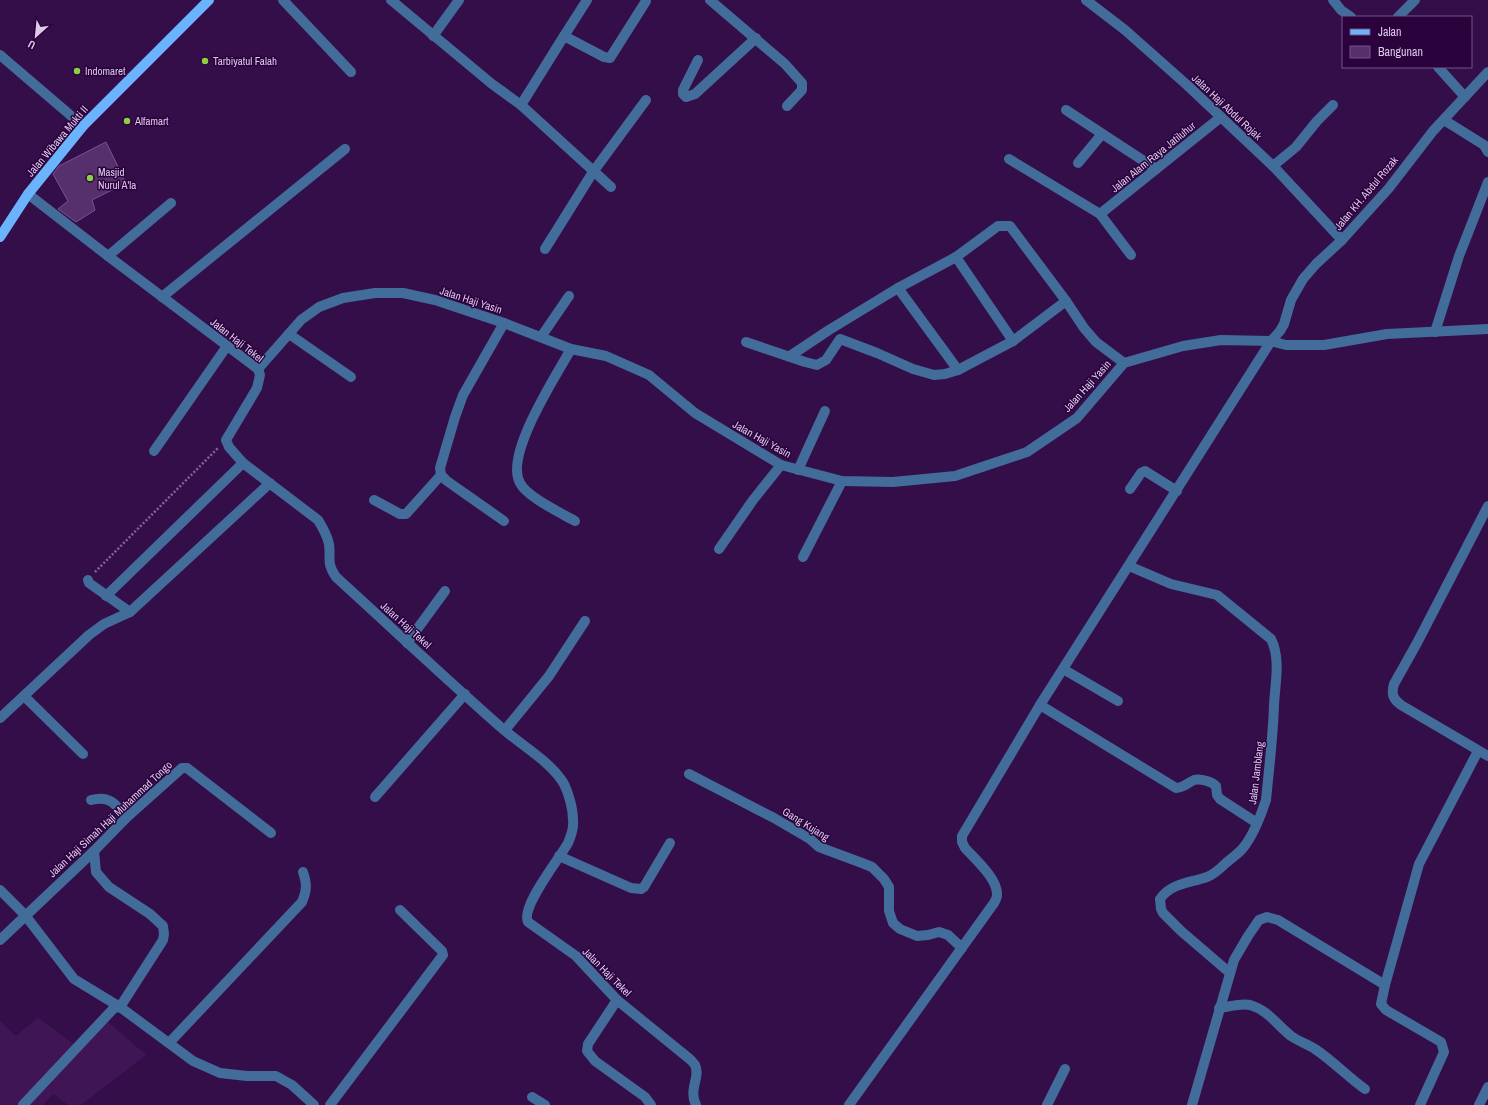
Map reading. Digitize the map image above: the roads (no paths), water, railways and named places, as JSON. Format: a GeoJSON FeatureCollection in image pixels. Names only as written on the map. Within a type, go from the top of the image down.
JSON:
{"type":"FeatureCollection","features":[{"type":"Feature","properties":{"kind":"main road","name":"Jalan Wibawa Mukti II"},"geometry":{"type":"LineString","coordinates":[[0,237],[28,194],[83,126],[209,0]]}},
{"type":"Feature","properties":{"kind":"street"},"geometry":{"type":"LineString","coordinates":[[283,0],[351,72]]}},
{"type":"Feature","properties":{"kind":"street"},"geometry":{"type":"LineString","coordinates":[[391,0],[492,84],[521,105],[611,187]]}},
{"type":"Feature","properties":{"kind":"street"},"geometry":{"type":"LineString","coordinates":[[433,36],[459,0]]}},
{"type":"Feature","properties":{"kind":"street"},"geometry":{"type":"LineString","coordinates":[[521,105],[587,0]]}},
{"type":"Feature","properties":{"kind":"street"},"geometry":{"type":"LineString","coordinates":[[710,0],[785,64],[802,83],[802,90],[787,106]]}},
{"type":"Feature","properties":{"kind":"street","name":"Jalan Haji Abdul Rojak"},"geometry":{"type":"LineString","coordinates":[[1086,0],[1125,30],[1221,117],[1272,166],[1342,240]]}},
{"type":"Feature","properties":{"kind":"street"},"geometry":{"type":"LineString","coordinates":[[1333,0],[1341,10],[1350,16]]}},
{"type":"Feature","properties":{"kind":"street"},"geometry":{"type":"LineString","coordinates":[[1399,16],[1416,0]]}},
{"type":"Feature","properties":{"kind":"street"},"geometry":{"type":"LineString","coordinates":[[564,36],[604,58],[610,58],[646,1]]}},
{"type":"Feature","properties":{"kind":"street"},"geometry":{"type":"LineString","coordinates":[[698,60],[683,90],[683,94],[686,98],[695,94],[756,38]]}},
{"type":"Feature","properties":{"kind":"street"},"geometry":{"type":"LineString","coordinates":[[0,56],[83,126]]}},
{"type":"Feature","properties":{"kind":"street"},"geometry":{"type":"LineString","coordinates":[[1439,68],[1465,97]]}},
{"type":"Feature","properties":{"kind":"street","name":"Jalan KH. Abdul Rozak"},"geometry":{"type":"LineString","coordinates":[[849,1105],[994,904],[997,896],[997,888],[993,881],[965,848],[962,842],[962,836],[1040,705],[1177,492],[1271,341],[1280,331],[1284,324],[1292,300],[1303,278],[1342,240],[1389,188],[1433,131],[1488,72]]}},
{"type":"Feature","properties":{"kind":"street"},"geometry":{"type":"LineString","coordinates":[[545,249],[593,172],[646,100]]}},
{"type":"Feature","properties":{"kind":"street"},"geometry":{"type":"LineString","coordinates":[[1272,166],[1298,144],[1316,121],[1333,105]]}},
{"type":"Feature","properties":{"kind":"street"},"geometry":{"type":"LineString","coordinates":[[1066,110],[1156,169]]}},
{"type":"Feature","properties":{"kind":"street","name":"Jalan Alam Raya Jatiluhur"},"geometry":{"type":"LineString","coordinates":[[1100,214],[1221,117]]}},
{"type":"Feature","properties":{"kind":"street"},"geometry":{"type":"LineString","coordinates":[[1444,120],[1484,145],[1488,152]]}},
{"type":"Feature","properties":{"kind":"street"},"geometry":{"type":"LineString","coordinates":[[1078,163],[1102,134]]}},
{"type":"Feature","properties":{"kind":"street"},"geometry":{"type":"LineString","coordinates":[[162,297],[345,150]]}},
{"type":"Feature","properties":{"kind":"street"},"geometry":{"type":"LineString","coordinates":[[1009,158],[1100,214],[1114,235],[1131,255]]}},
{"type":"Feature","properties":{"kind":"street"},"geometry":{"type":"LineString","coordinates":[[1435,332],[1459,256],[1488,182]]}},
{"type":"Feature","properties":{"kind":"street","name":"Jalan Haji Tekel"},"geometry":{"type":"LineString","coordinates":[[28,194],[258,369],[260,376],[256,388],[226,440],[229,447],[243,463],[318,520],[325,530],[329,545],[328,562],[336,577],[504,730],[546,763],[564,785],[574,820],[571,834],[567,844],[544,878],[528,910],[528,922],[576,956],[616,1000],[695,1064],[697,1073],[693,1098],[696,1105]]}},
{"type":"Feature","properties":{"kind":"street"},"geometry":{"type":"LineString","coordinates":[[108,256],[171,203]]}},
{"type":"Feature","properties":{"kind":"street"},"geometry":{"type":"LineString","coordinates":[[790,356],[829,330],[898,288],[956,257],[998,226],[1010,226],[1066,301],[1084,328],[1096,342],[1124,363]]}},
{"type":"Feature","properties":{"kind":"street"},"geometry":{"type":"LineString","coordinates":[[956,257],[1013,341]]}},
{"type":"Feature","properties":{"kind":"street"},"geometry":{"type":"LineString","coordinates":[[898,288],[958,370]]}},
{"type":"Feature","properties":{"kind":"street","name":"Jalan Haji Yasin"},"geometry":{"type":"LineString","coordinates":[[258,369],[301,320],[319,307],[343,298],[375,293],[403,293],[435,300],[504,323],[570,349],[606,356],[649,375],[695,413],[781,466],[842,481],[893,482],[955,476],[1027,452],[1077,418],[1124,363],[1183,346],[1221,340],[1271,341],[1286,345],[1324,345],[1388,334],[1488,329]]}},
{"type":"Feature","properties":{"kind":"street"},"geometry":{"type":"LineString","coordinates":[[541,337],[569,296]]}},
{"type":"Feature","properties":{"kind":"street"},"geometry":{"type":"LineString","coordinates":[[829,330],[840,339],[913,369],[934,375],[945,374],[958,370],[1013,341],[1066,301]]}},
{"type":"Feature","properties":{"kind":"street"},"geometry":{"type":"LineString","coordinates":[[504,323],[463,395],[454,417],[440,468],[441,475],[447,481],[504,521]]}},
{"type":"Feature","properties":{"kind":"street"},"geometry":{"type":"LineString","coordinates":[[289,334],[351,377]]}},
{"type":"Feature","properties":{"kind":"street"},"geometry":{"type":"LineString","coordinates":[[746,342],[817,365],[822,364],[826,360],[840,339]]}},
{"type":"Feature","properties":{"kind":"street"},"geometry":{"type":"LineString","coordinates":[[154,451],[227,346]]}},
{"type":"Feature","properties":{"kind":"street"},"geometry":{"type":"LineString","coordinates":[[570,349],[540,403],[524,437],[516,472],[520,484],[531,494],[575,521]]}},
{"type":"Feature","properties":{"kind":"street"},"geometry":{"type":"LineString","coordinates":[[798,470],[824,411]]}},
{"type":"Feature","properties":{"kind":"street"},"geometry":{"type":"LineString","coordinates":[[106,596],[243,463]]}},
{"type":"Feature","properties":{"kind":"street"},"geometry":{"type":"LineString","coordinates":[[720,550],[753,500],[781,466]]}},
{"type":"Feature","properties":{"kind":"street"},"geometry":{"type":"LineString","coordinates":[[1130,489],[1141,473],[1145,471],[1177,492]]}},
{"type":"Feature","properties":{"kind":"street"},"geometry":{"type":"LineString","coordinates":[[374,500],[400,514],[406,514],[441,475]]}},
{"type":"Feature","properties":{"kind":"street"},"geometry":{"type":"LineString","coordinates":[[803,557],[842,481]]}},
{"type":"Feature","properties":{"kind":"street"},"geometry":{"type":"LineString","coordinates":[[0,718],[89,635],[104,624],[130,612],[270,483]]}},
{"type":"Feature","properties":{"kind":"street"},"geometry":{"type":"LineString","coordinates":[[1488,506],[1394,684],[1392,691],[1394,700],[1401,705],[1488,756]]}},
{"type":"Feature","properties":{"kind":"street","name":"Jalan Jamblang"},"geometry":{"type":"LineString","coordinates":[[1129,566],[1171,584],[1217,595],[1271,639],[1275,647],[1274,717],[1266,800],[1257,823],[1243,848],[1218,870],[1208,876],[1173,887],[1160,899],[1163,913],[1181,931],[1230,973]]}},
{"type":"Feature","properties":{"kind":"street"},"geometry":{"type":"LineString","coordinates":[[88,580],[89,583],[106,596],[130,612]]}},
{"type":"Feature","properties":{"kind":"street"},"geometry":{"type":"LineString","coordinates":[[408,642],[445,591]]}},
{"type":"Feature","properties":{"kind":"street"},"geometry":{"type":"LineString","coordinates":[[504,730],[549,676],[586,621]]}},
{"type":"Feature","properties":{"kind":"street"},"geometry":{"type":"LineString","coordinates":[[1063,669],[1118,701]]}},
{"type":"Feature","properties":{"kind":"street"},"geometry":{"type":"LineString","coordinates":[[374,797],[464,694]]}},
{"type":"Feature","properties":{"kind":"street"},"geometry":{"type":"LineString","coordinates":[[24,696],[84,754]]}},
{"type":"Feature","properties":{"kind":"street"},"geometry":{"type":"LineString","coordinates":[[1040,705],[1176,788],[1184,787],[1197,779],[1211,782],[1216,786],[1217,795],[1220,799],[1257,823]]}},
{"type":"Feature","properties":{"kind":"street"},"geometry":{"type":"LineString","coordinates":[[1420,1105],[1444,1052],[1443,1047],[1441,1042],[1386,1010],[1382,1004],[1385,985],[1419,864],[1478,751]]}},
{"type":"Feature","properties":{"kind":"street","name":"Jalan Haji Simah Haji Muhammad Tongo"},"geometry":{"type":"LineString","coordinates":[[0,940],[94,851],[126,818],[182,768],[187,768],[271,833]]}},
{"type":"Feature","properties":{"kind":"street","name":"Gang Kujang"},"geometry":{"type":"LineString","coordinates":[[689,774],[774,818],[810,839],[819,847],[872,867],[890,887],[889,911],[893,923],[900,929],[917,936],[939,932],[948,936],[962,948]]}},
{"type":"Feature","properties":{"kind":"street"},"geometry":{"type":"LineString","coordinates":[[91,800],[99,798],[108,799],[126,818]]}},
{"type":"Feature","properties":{"kind":"street"},"geometry":{"type":"LineString","coordinates":[[559,856],[631,888],[641,889],[644,887],[670,843]]}},
{"type":"Feature","properties":{"kind":"street"},"geometry":{"type":"LineString","coordinates":[[23,1105],[114,1008],[120,1007],[163,940],[163,926],[150,914],[109,887],[96,872],[94,851]]}},
{"type":"Feature","properties":{"kind":"street"},"geometry":{"type":"LineString","coordinates":[[169,1043],[302,902],[306,892],[307,883],[303,872]]}},
{"type":"Feature","properties":{"kind":"street"},"geometry":{"type":"LineString","coordinates":[[0,890],[25,915],[74,980],[120,1007],[193,1060],[220,1073],[247,1076],[276,1076],[292,1085],[314,1105]]}},
{"type":"Feature","properties":{"kind":"street"},"geometry":{"type":"LineString","coordinates":[[330,1105],[443,955],[442,951],[400,910]]}},
{"type":"Feature","properties":{"kind":"street"},"geometry":{"type":"LineString","coordinates":[[1192,1105],[1234,960],[1259,920],[1267,917],[1278,920],[1385,985]]}},
{"type":"Feature","properties":{"kind":"street"},"geometry":{"type":"LineString","coordinates":[[616,1000],[588,1044],[587,1051],[595,1061],[644,1097],[651,1105]]}},
{"type":"Feature","properties":{"kind":"street"},"geometry":{"type":"LineString","coordinates":[[1219,1008],[1245,1004],[1265,1012],[1272,1017],[1279,1027],[1292,1037],[1315,1049],[1349,1078],[1365,1089]]}},
{"type":"Feature","properties":{"kind":"street"},"geometry":{"type":"LineString","coordinates":[[1047,1105],[1065,1069]]}},
{"type":"Feature","properties":{"kind":"street"},"geometry":{"type":"LineString","coordinates":[[1479,1105],[1488,1087]]}},
{"type":"Feature","properties":{"kind":"street"},"geometry":{"type":"LineString","coordinates":[[532,1097],[545,1105]]}},
{"type":"Feature","properties":{"kind":"place","name":"Tarbiyatul Falah"},"geometry":{"type":"Point","coordinates":[205,61]}},
{"type":"Feature","properties":{"kind":"place","name":"Indomaret"},"geometry":{"type":"Point","coordinates":[77,71]}},
{"type":"Feature","properties":{"kind":"place","name":"Alfamart"},"geometry":{"type":"Point","coordinates":[127,121]}},
{"type":"Feature","properties":{"kind":"place","name":"Masjid Nurul A'la"},"geometry":{"type":"Point","coordinates":[90,178]}}]}
